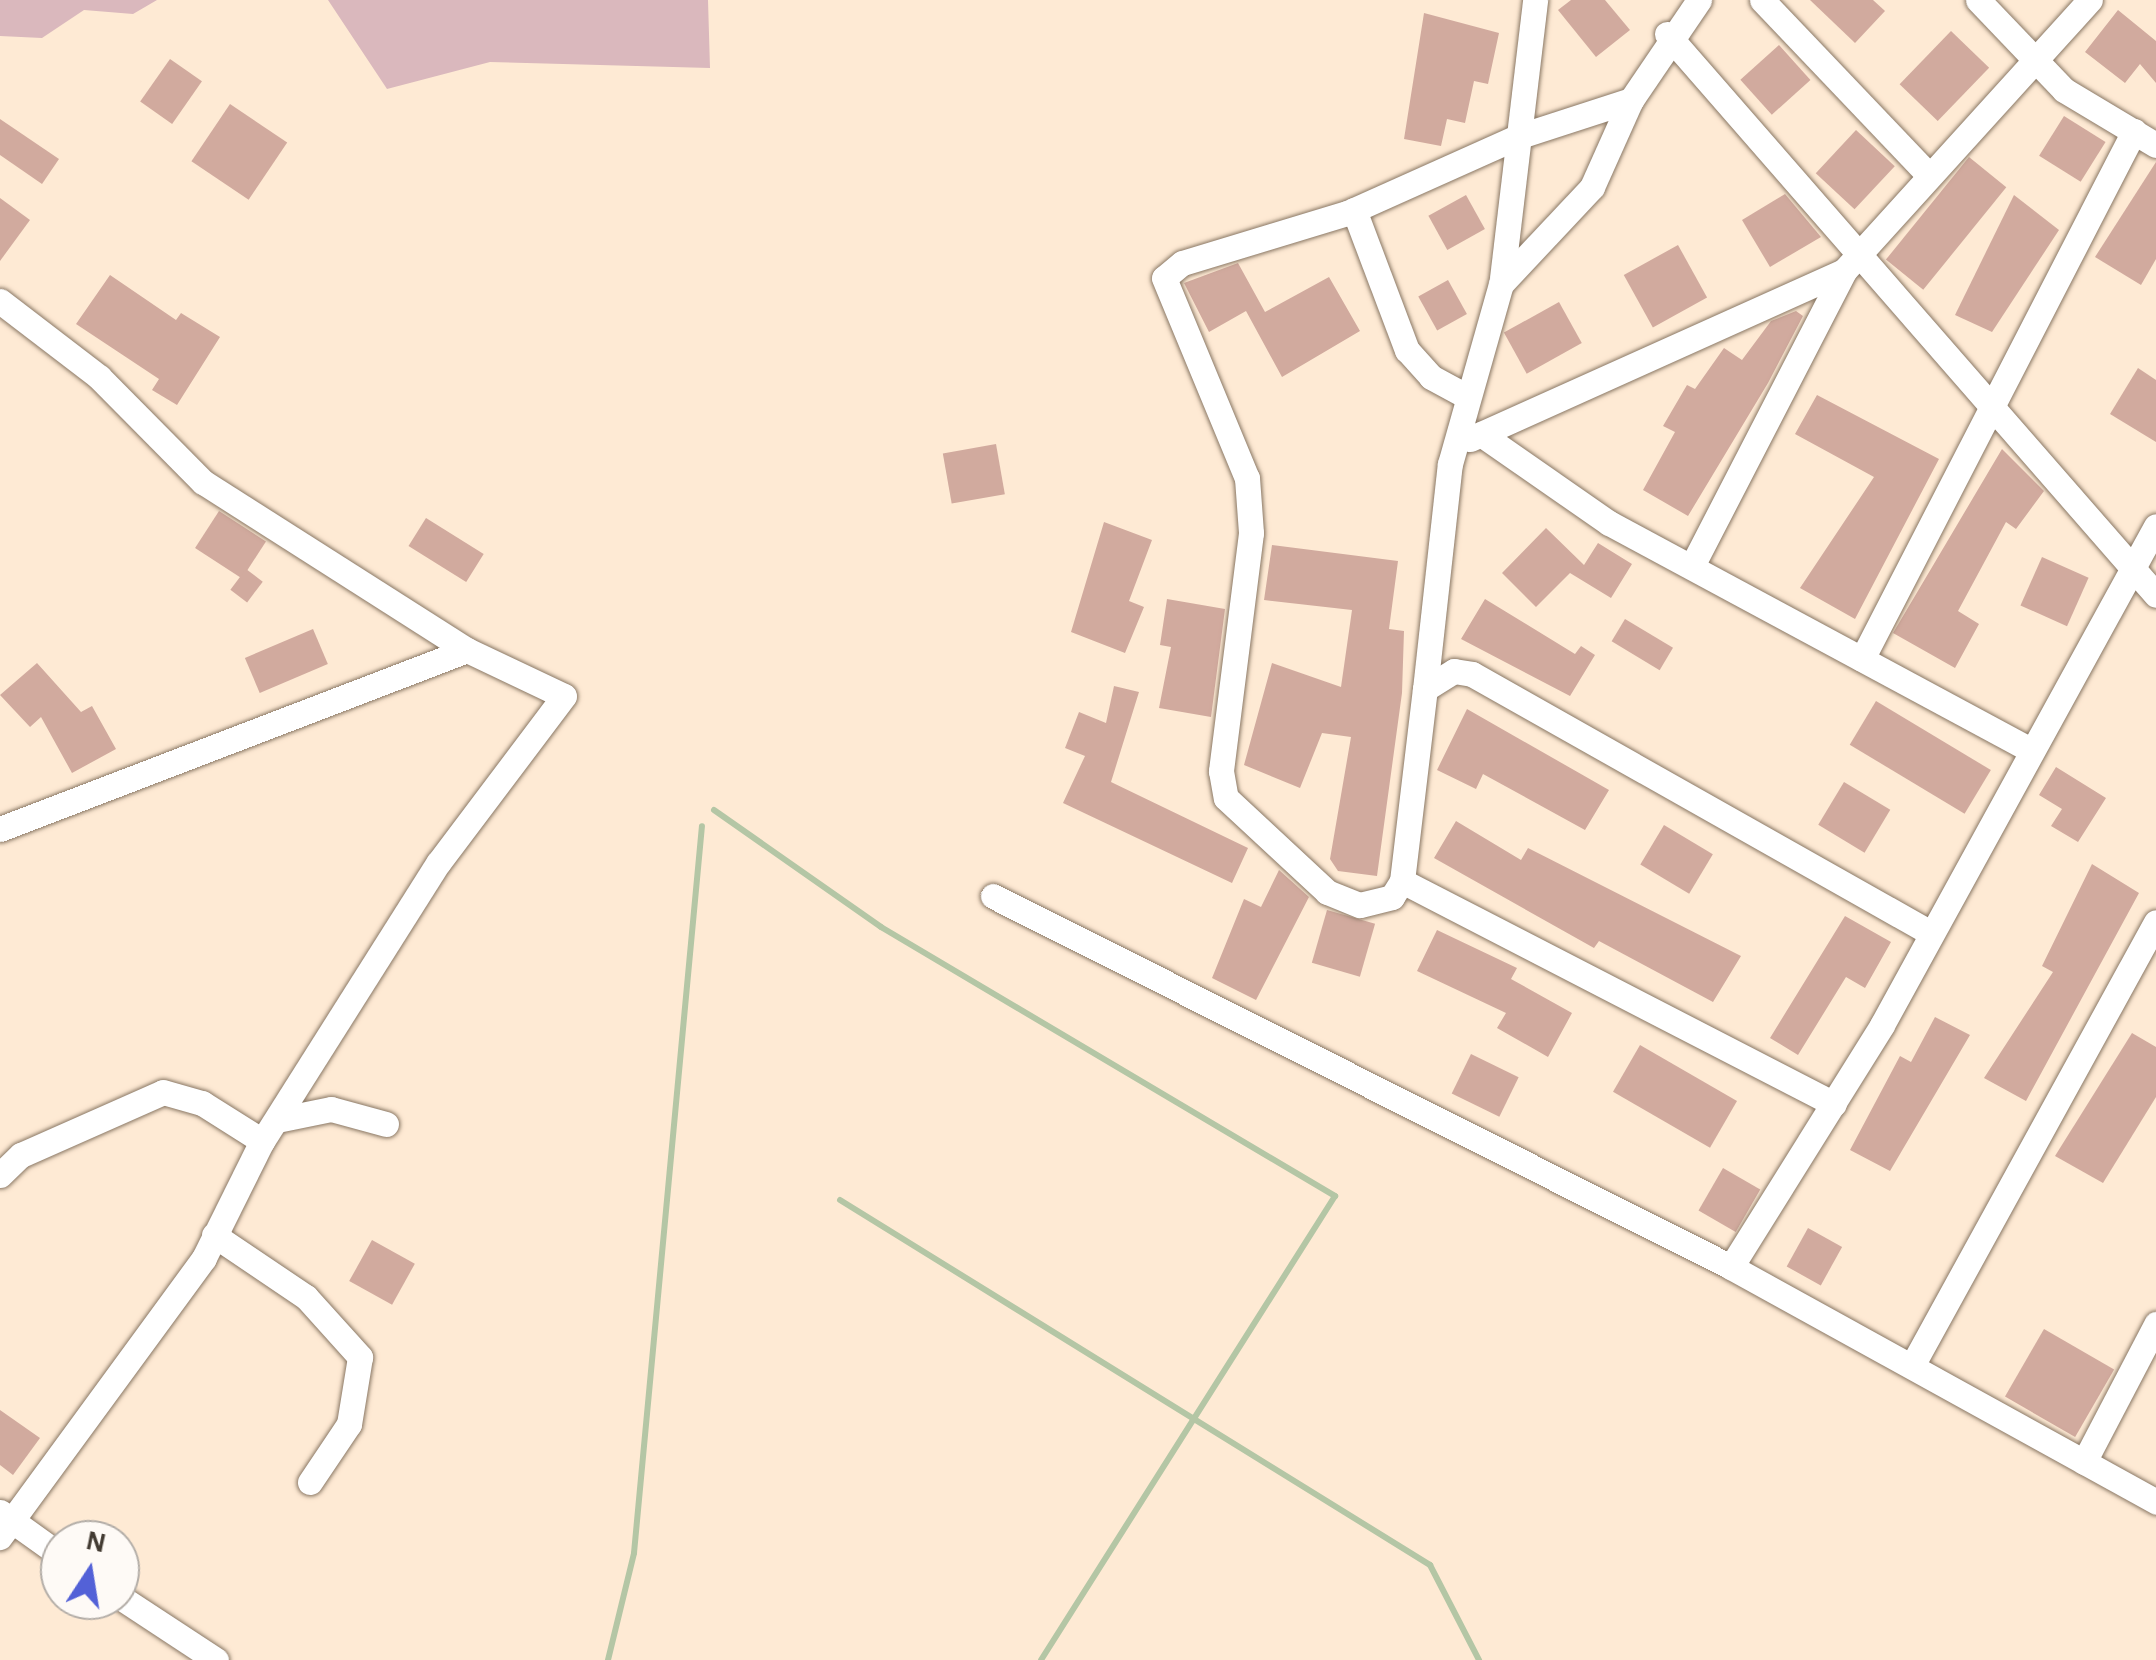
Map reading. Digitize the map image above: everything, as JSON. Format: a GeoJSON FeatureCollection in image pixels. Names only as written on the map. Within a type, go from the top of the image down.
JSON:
{"type":"FeatureCollection","features":[{"type":"Feature","properties":{"kind":"street"},"geometry":{"type":"LineString","coordinates":[[1534,0],[1517,137],[1501,284],[1454,446],[1402,881],[1375,905],[1327,892],[1226,798],[1220,771],[1250,533],[1247,478],[1162,288],[1182,263],[1354,210],[1517,137],[1631,100]]}},
{"type":"Feature","properties":{"kind":"street"},"geometry":{"type":"LineString","coordinates":[[1501,284],[1592,187],[1631,100],[1668,34],[1699,0]]}},
{"type":"Feature","properties":{"kind":"street"},"geometry":{"type":"LineString","coordinates":[[1762,0],[1927,172]]}},
{"type":"Feature","properties":{"kind":"street"},"geometry":{"type":"LineString","coordinates":[[1862,659],[1996,405],[2145,138],[2035,60],[1978,0]]}},
{"type":"Feature","properties":{"kind":"street"},"geometry":{"type":"LineString","coordinates":[[1692,566],[1844,271],[1927,172],[2090,0]]}},
{"type":"Feature","properties":{"kind":"street"},"geometry":{"type":"LineString","coordinates":[[1668,34],[1863,252],[2156,594]]}},
{"type":"Feature","properties":{"kind":"street"},"geometry":{"type":"LineString","coordinates":[[1354,210],[1407,350],[1431,377],[1468,397]]}},
{"type":"Feature","properties":{"kind":"street"},"geometry":{"type":"LineString","coordinates":[[1454,446],[1844,271]]}},
{"type":"Feature","properties":{"kind":"street"},"geometry":{"type":"LineString","coordinates":[[0,301],[99,377],[203,482],[467,650],[546,680],[564,700],[504,765],[269,1130],[214,1235],[4,1523],[40,1544]]}},
{"type":"Feature","properties":{"kind":"street"},"geometry":{"type":"LineString","coordinates":[[1481,434],[1558,491],[2030,750]]}},
{"type":"Feature","properties":{"kind":"street"},"geometry":{"type":"LineString","coordinates":[[1731,1266],[1834,1104],[2156,526]]}},
{"type":"Feature","properties":{"kind":"street"},"geometry":{"type":"LineString","coordinates":[[0,829],[467,650]]}},
{"type":"Feature","properties":{"kind":"street"},"geometry":{"type":"LineString","coordinates":[[1424,689],[1454,671],[1496,682],[1584,744],[1929,932]]}},
{"type":"Feature","properties":{"kind":"street"},"geometry":{"type":"LineString","coordinates":[[1402,881],[1834,1104]]}},
{"type":"Feature","properties":{"kind":"street"},"geometry":{"type":"LineString","coordinates":[[993,896],[1731,1266],[2156,1502]]}},
{"type":"Feature","properties":{"kind":"street"},"geometry":{"type":"LineString","coordinates":[[1913,1364],[2156,922]]}},
{"type":"Feature","properties":{"kind":"street"},"geometry":{"type":"LineString","coordinates":[[0,1175],[21,1156],[163,1092],[269,1130],[331,1109],[386,1124]]}},
{"type":"Feature","properties":{"kind":"street"},"geometry":{"type":"LineString","coordinates":[[214,1235],[306,1297],[360,1356],[349,1424],[310,1482]]}},
{"type":"Feature","properties":{"kind":"street"},"geometry":{"type":"LineString","coordinates":[[2084,1462],[2156,1324]]}},
{"type":"Feature","properties":{"kind":"street"},"geometry":{"type":"LineString","coordinates":[[140,1611],[216,1660]]}},
{"type":"Feature","properties":{"kind":"shaded area"},"geometry":{"type":"Polygon","coordinates":[[[0,0],[157,0],[133,14],[84,10],[42,38],[0,36],[0,0]]]}},
{"type":"Feature","properties":{"kind":"shaded area"},"geometry":{"type":"Polygon","coordinates":[[[328,0],[708,0],[710,68],[490,62],[387,89],[328,0]]]}},
{"type":"Feature","properties":{"kind":"building"},"geometry":{"type":"Polygon","coordinates":[[[1571,0],[1605,0],[1630,30],[1596,57],[1558,10],[1571,0]]]}},
{"type":"Feature","properties":{"kind":"building"},"geometry":{"type":"Polygon","coordinates":[[[1810,0],[1873,0],[1885,11],[1855,43],[1810,0]]]}},
{"type":"Feature","properties":{"kind":"building"},"geometry":{"type":"Polygon","coordinates":[[[2118,10],[2156,41],[2156,83],[2140,64],[2125,83],[2085,52],[2118,10]]]}},
{"type":"Feature","properties":{"kind":"building"},"geometry":{"type":"Polygon","coordinates":[[[1424,13],[1499,33],[1488,84],[1474,81],[1465,123],[1447,119],[1441,146],[1404,139],[1424,13]]]}},
{"type":"Feature","properties":{"kind":"building"},"geometry":{"type":"Polygon","coordinates":[[[1951,31],[1989,68],[1938,121],[1900,84],[1951,31]]]}},
{"type":"Feature","properties":{"kind":"building"},"geometry":{"type":"Polygon","coordinates":[[[1779,45],[1810,80],[1772,115],[1740,80],[1779,45]]]}},
{"type":"Feature","properties":{"kind":"building"},"geometry":{"type":"Polygon","coordinates":[[[170,59],[202,81],[172,124],[140,102],[170,59]]]}},
{"type":"Feature","properties":{"kind":"building"},"geometry":{"type":"Polygon","coordinates":[[[230,104],[287,143],[249,200],[191,161],[230,104]]]}},
{"type":"Feature","properties":{"kind":"building"},"geometry":{"type":"Polygon","coordinates":[[[2064,116],[2106,142],[2081,182],[2039,156],[2064,116]]]}},
{"type":"Feature","properties":{"kind":"building"},"geometry":{"type":"Polygon","coordinates":[[[0,119],[59,159],[42,184],[0,155],[0,119]]]}},
{"type":"Feature","properties":{"kind":"building"},"geometry":{"type":"Polygon","coordinates":[[[1856,130],[1895,166],[1855,209],[1816,173],[1856,130]]]}},
{"type":"Feature","properties":{"kind":"building"},"geometry":{"type":"Polygon","coordinates":[[[1969,157],[2006,187],[1923,290],[1886,260],[1969,157]]]}},
{"type":"Feature","properties":{"kind":"building"},"geometry":{"type":"Polygon","coordinates":[[[2156,162],[2156,259],[2141,285],[2095,257],[2156,162]]]}},
{"type":"Feature","properties":{"kind":"building"},"geometry":{"type":"Polygon","coordinates":[[[1785,194],[1821,237],[1770,267],[1742,220],[1785,194]]]}},
{"type":"Feature","properties":{"kind":"building"},"geometry":{"type":"Polygon","coordinates":[[[1466,195],[1485,229],[1447,250],[1428,216],[1466,195]]]}},
{"type":"Feature","properties":{"kind":"building"},"geometry":{"type":"Polygon","coordinates":[[[2014,195],[2059,230],[1992,332],[1955,315],[2014,195]]]}},
{"type":"Feature","properties":{"kind":"building"},"geometry":{"type":"Polygon","coordinates":[[[0,198],[30,220],[0,261],[0,198]]]}},
{"type":"Feature","properties":{"kind":"building"},"geometry":{"type":"Polygon","coordinates":[[[1678,245],[1707,297],[1653,328],[1624,275],[1678,245]]]}},
{"type":"Feature","properties":{"kind":"building"},"geometry":{"type":"Polygon","coordinates":[[[1238,263],[1265,312],[1329,277],[1360,331],[1282,377],[1246,311],[1209,332],[1184,283],[1238,263]]]}},
{"type":"Feature","properties":{"kind":"building"},"geometry":{"type":"Polygon","coordinates":[[[110,275],[176,320],[181,313],[220,337],[177,405],[152,390],[159,379],[76,324],[110,275]]]}},
{"type":"Feature","properties":{"kind":"building"},"geometry":{"type":"Polygon","coordinates":[[[1448,280],[1467,314],[1437,331],[1418,296],[1448,280]]]}},
{"type":"Feature","properties":{"kind":"building"},"geometry":{"type":"Polygon","coordinates":[[[1559,302],[1582,343],[1527,374],[1504,333],[1559,302]]]}},
{"type":"Feature","properties":{"kind":"building"},"geometry":{"type":"Polygon","coordinates":[[[1796,311],[1803,316],[1768,383],[1688,516],[1643,490],[1675,432],[1663,426],[1687,385],[1695,389],[1724,348],[1742,360],[1771,321],[1796,311]]]}},
{"type":"Feature","properties":{"kind":"building"},"geometry":{"type":"Polygon","coordinates":[[[2138,368],[2156,380],[2156,442],[2110,414],[2138,368]]]}},
{"type":"Feature","properties":{"kind":"building"},"geometry":{"type":"Polygon","coordinates":[[[1817,395],[1939,459],[1855,619],[1800,588],[1874,477],[1795,434],[1817,395]]]}},
{"type":"Feature","properties":{"kind":"building"},"geometry":{"type":"Polygon","coordinates":[[[996,444],[1005,494],[952,504],[943,453],[996,444]]]}},
{"type":"Feature","properties":{"kind":"building"},"geometry":{"type":"Polygon","coordinates":[[[2002,449],[2044,491],[2016,529],[2006,522],[1958,611],[1979,624],[1955,668],[1893,633],[2002,449]]]}},
{"type":"Feature","properties":{"kind":"building"},"geometry":{"type":"Polygon","coordinates":[[[219,511],[266,541],[242,578],[195,548],[219,511]]]}},
{"type":"Feature","properties":{"kind":"building"},"geometry":{"type":"Polygon","coordinates":[[[426,518],[484,554],[466,582],[409,546],[426,518]]]}},
{"type":"Feature","properties":{"kind":"building"},"geometry":{"type":"Polygon","coordinates":[[[1104,522],[1152,540],[1129,601],[1144,607],[1125,653],[1071,632],[1104,522]]]}},
{"type":"Feature","properties":{"kind":"building"},"geometry":{"type":"Polygon","coordinates":[[[1546,528],[1584,565],[1598,543],[1632,564],[1611,598],[1570,573],[1536,607],[1502,573],[1546,528]]]}},
{"type":"Feature","properties":{"kind":"building"},"geometry":{"type":"Polygon","coordinates":[[[1272,545],[1398,561],[1389,629],[1404,631],[1402,693],[1377,876],[1338,871],[1330,859],[1351,737],[1322,733],[1300,788],[1244,765],[1272,663],[1341,687],[1352,610],[1264,600],[1272,545]]]}},
{"type":"Feature","properties":{"kind":"building"},"geometry":{"type":"Polygon","coordinates":[[[2042,557],[2089,578],[2067,626],[2020,605],[2042,557]]]}},
{"type":"Feature","properties":{"kind":"building"},"geometry":{"type":"Polygon","coordinates":[[[246,569],[263,582],[247,602],[230,590],[246,569]]]}},
{"type":"Feature","properties":{"kind":"building"},"geometry":{"type":"Polygon","coordinates":[[[1167,599],[1225,609],[1211,717],[1159,708],[1171,647],[1160,645],[1167,599]]]}},
{"type":"Feature","properties":{"kind":"building"},"geometry":{"type":"Polygon","coordinates":[[[1485,599],[1575,654],[1581,646],[1595,655],[1570,696],[1461,639],[1485,599]]]}},
{"type":"Feature","properties":{"kind":"building"},"geometry":{"type":"Polygon","coordinates":[[[1625,619],[1673,648],[1660,670],[1612,641],[1625,619]]]}},
{"type":"Feature","properties":{"kind":"building"},"geometry":{"type":"Polygon","coordinates":[[[313,629],[328,664],[260,693],[245,658],[313,629]]]}},
{"type":"Feature","properties":{"kind":"building"},"geometry":{"type":"Polygon","coordinates":[[[37,663],[81,712],[92,706],[116,749],[72,773],[41,717],[30,727],[0,695],[37,663]]]}},
{"type":"Feature","properties":{"kind":"building"},"geometry":{"type":"Polygon","coordinates":[[[1114,686],[1139,692],[1111,782],[1248,848],[1232,883],[1063,803],[1085,756],[1065,748],[1079,712],[1106,723],[1114,686]]]}},
{"type":"Feature","properties":{"kind":"building"},"geometry":{"type":"Polygon","coordinates":[[[1876,701],[1991,770],[1965,814],[1850,745],[1876,701]]]}},
{"type":"Feature","properties":{"kind":"building"},"geometry":{"type":"Polygon","coordinates":[[[1467,709],[1609,790],[1585,830],[1483,774],[1476,789],[1437,770],[1467,709]]]}},
{"type":"Feature","properties":{"kind":"building"},"geometry":{"type":"Polygon","coordinates":[[[2056,767],[2106,798],[2078,842],[2051,826],[2062,809],[2039,795],[2056,767]]]}},
{"type":"Feature","properties":{"kind":"building"},"geometry":{"type":"Polygon","coordinates":[[[1844,782],[1890,810],[1865,853],[1818,825],[1844,782]]]}},
{"type":"Feature","properties":{"kind":"building"},"geometry":{"type":"Polygon","coordinates":[[[1456,821],[1521,860],[1528,848],[1741,956],[1713,1002],[1599,941],[1594,948],[1434,858],[1456,821]]]}},
{"type":"Feature","properties":{"kind":"building"},"geometry":{"type":"Polygon","coordinates":[[[1664,825],[1713,854],[1689,894],[1640,864],[1664,825]]]}},
{"type":"Feature","properties":{"kind":"building"},"geometry":{"type":"Polygon","coordinates":[[[2092,864],[2139,893],[2026,1101],[1984,1078],[2053,972],[2042,966],[2092,864]]]}},
{"type":"Feature","properties":{"kind":"building"},"geometry":{"type":"Polygon","coordinates":[[[1279,870],[1309,897],[1256,1000],[1212,978],[1244,899],[1261,907],[1279,870]]]}},
{"type":"Feature","properties":{"kind":"building"},"geometry":{"type":"Polygon","coordinates":[[[1327,910],[1375,924],[1360,977],[1312,963],[1327,910]]]}},
{"type":"Feature","properties":{"kind":"building"},"geometry":{"type":"Polygon","coordinates":[[[1845,916],[1891,942],[1865,988],[1846,977],[1798,1055],[1770,1038],[1845,916]]]}},
{"type":"Feature","properties":{"kind":"building"},"geometry":{"type":"Polygon","coordinates":[[[1437,930],[1517,968],[1511,979],[1572,1013],[1548,1057],[1497,1028],[1506,1013],[1417,971],[1437,930]]]}},
{"type":"Feature","properties":{"kind":"building"},"geometry":{"type":"Polygon","coordinates":[[[1935,1017],[1970,1035],[1890,1171],[1850,1150],[1900,1056],[1911,1062],[1935,1017]]]}},
{"type":"Feature","properties":{"kind":"building"},"geometry":{"type":"Polygon","coordinates":[[[2132,1033],[2156,1047],[2156,1097],[2103,1183],[2055,1156],[2132,1033]]]}},
{"type":"Feature","properties":{"kind":"building"},"geometry":{"type":"Polygon","coordinates":[[[1640,1045],[1737,1101],[1710,1148],[1613,1092],[1640,1045]]]}},
{"type":"Feature","properties":{"kind":"building"},"geometry":{"type":"Polygon","coordinates":[[[1471,1054],[1519,1077],[1499,1117],[1452,1094],[1471,1054]]]}},
{"type":"Feature","properties":{"kind":"building"},"geometry":{"type":"Polygon","coordinates":[[[1723,1168],[1760,1190],[1736,1232],[1698,1210],[1723,1168]]]}},
{"type":"Feature","properties":{"kind":"building"},"geometry":{"type":"Polygon","coordinates":[[[1808,1228],[1842,1247],[1821,1285],[1787,1266],[1808,1228]]]}},
{"type":"Feature","properties":{"kind":"building"},"geometry":{"type":"Polygon","coordinates":[[[372,1240],[415,1264],[392,1305],[349,1281],[372,1240]]]}},
{"type":"Feature","properties":{"kind":"building"},"geometry":{"type":"Polygon","coordinates":[[[2044,1329],[2114,1370],[2075,1437],[2005,1397],[2044,1329]]]}},
{"type":"Feature","properties":{"kind":"building"},"geometry":{"type":"Polygon","coordinates":[[[0,1410],[40,1438],[13,1475],[0,1465],[0,1410]]]}},
{"type":"Feature","properties":{"kind":"waterway"},"geometry":{"type":"LineString","coordinates":[[714,810],[881,927],[1335,1196],[1041,1660]]}},
{"type":"Feature","properties":{"kind":"waterway"},"geometry":{"type":"LineString","coordinates":[[608,1660],[634,1553],[702,826]]}},
{"type":"Feature","properties":{"kind":"waterway"},"geometry":{"type":"LineString","coordinates":[[840,1200],[1430,1565],[1479,1660]]}}]}
